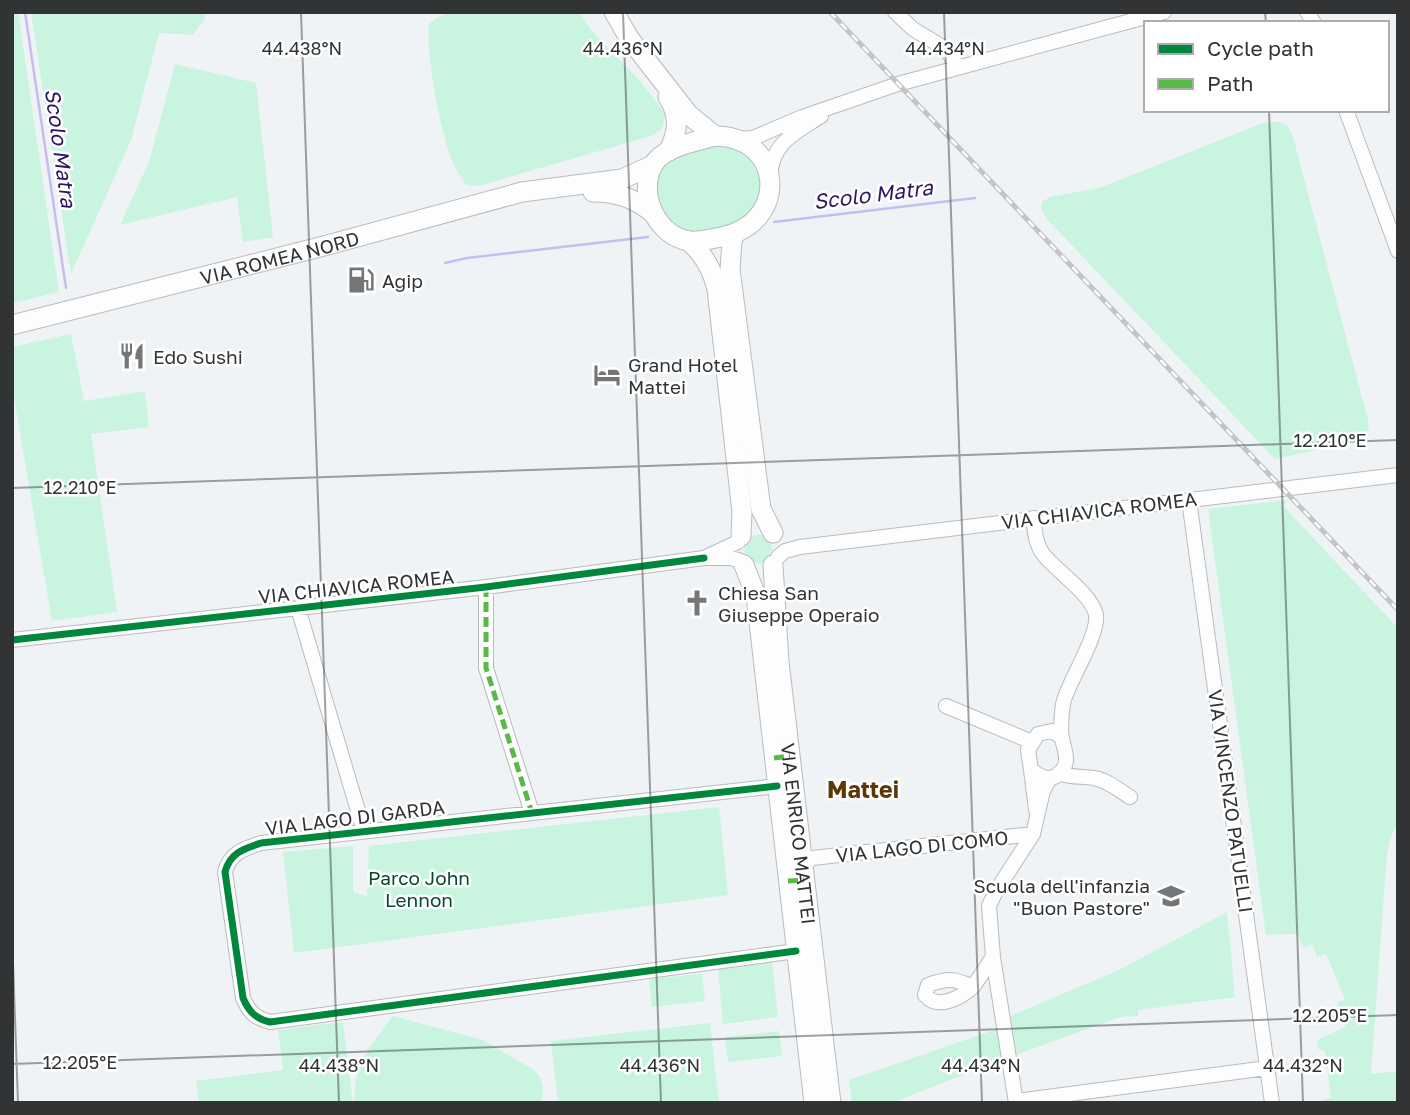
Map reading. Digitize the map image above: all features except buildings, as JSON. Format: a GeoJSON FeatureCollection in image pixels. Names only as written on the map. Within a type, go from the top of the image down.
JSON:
{"type":"FeatureCollection","features":[{"type":"Feature","properties":{"kind":"main road"},"geometry":{"type":"LineString","coordinates":[[614,12],[656,75],[676,112],[674,140],[669,151]]}},
{"type":"Feature","properties":{"kind":"main road"},"geometry":{"type":"LineString","coordinates":[[656,75],[664,81],[689,115],[715,136]]}},
{"type":"Feature","properties":{"kind":"main road"},"geometry":{"type":"LineString","coordinates":[[715,136],[738,139],[748,144],[762,158],[770,178],[765,210],[757,220],[735,234],[702,241],[677,237],[666,230],[658,223],[653,213],[648,194],[653,165],[669,151],[715,136]]}},
{"type":"Feature","properties":{"kind":"main road","name":"VIA ROMEA NORD"},"geometry":{"type":"LineString","coordinates":[[12,325],[511,195],[622,179],[653,165]]}},
{"type":"Feature","properties":{"kind":"main road","name":"VIA ROMEA NORD"},"geometry":{"type":"LineString","coordinates":[[546,190],[621,194],[639,202],[653,213]]}},
{"type":"Feature","properties":{"kind":"main road","name":"VIA ENRICO MATTEI"},"geometry":{"type":"LineString","coordinates":[[735,234],[730,269],[761,509],[775,548],[779,662],[805,858],[831,1103]]}},
{"type":"Feature","properties":{"kind":"main road","name":"VIA ENRICO MATTEI"},"geometry":{"type":"LineString","coordinates":[[689,240],[702,253],[713,273],[717,289],[741,499],[741,551],[756,596],[814,1103]]}},
{"type":"Feature","properties":{"kind":"main road"},"geometry":{"type":"LineString","coordinates":[[756,527],[775,548],[762,570],[750,568],[741,551],[745,531],[756,527]]}},
{"type":"Feature","properties":{"kind":"street"},"geometry":{"type":"LineString","coordinates":[[895,12],[913,29],[946,49],[958,67]]}},
{"type":"Feature","properties":{"kind":"street"},"geometry":{"type":"LineString","coordinates":[[738,139],[761,135],[802,117],[958,67],[1164,12]]}},
{"type":"Feature","properties":{"kind":"street"},"geometry":{"type":"LineString","coordinates":[[770,178],[771,166],[780,145],[837,105]]}},
{"type":"Feature","properties":{"kind":"street"},"geometry":{"type":"LineString","coordinates":[[1347,112],[1398,251]]}},
{"type":"Feature","properties":{"kind":"street","name":"VIA CHIAVICA ROMEA"},"geometry":{"type":"LineString","coordinates":[[775,548],[785,551],[1033,518],[1398,475]]}},
{"type":"Feature","properties":{"kind":"street","name":"VIA VINCENZO PATUELLI"},"geometry":{"type":"LineString","coordinates":[[1189,500],[1272,1103]]}},
{"type":"Feature","properties":{"kind":"street"},"geometry":{"type":"LineString","coordinates":[[1033,518],[1036,540],[1044,555],[1083,595],[1096,615],[1094,630],[1063,702],[1061,737],[1066,748],[1066,764],[1043,791],[1033,834],[989,906],[993,957],[1016,1102],[1267,1068]]}},
{"type":"Feature","properties":{"kind":"street","name":"VIA CHIAVICA ROMEA"},"geometry":{"type":"LineString","coordinates":[[12,640],[486,587],[741,551]]}},
{"type":"Feature","properties":{"kind":"street"},"geometry":{"type":"LineString","coordinates":[[486,587],[486,668],[532,813]]}},
{"type":"Feature","properties":{"kind":"street"},"geometry":{"type":"LineString","coordinates":[[298,608],[364,831]]}},
{"type":"Feature","properties":{"kind":"street"},"geometry":{"type":"LineString","coordinates":[[946,706],[1032,742]]}},
{"type":"Feature","properties":{"kind":"street"},"geometry":{"type":"LineString","coordinates":[[1037,815],[1028,750],[1038,734],[1052,731],[1061,737]]}},
{"type":"Feature","properties":{"kind":"street"},"geometry":{"type":"LineString","coordinates":[[1031,770],[1043,778],[1096,778],[1130,797]]}},
{"type":"Feature","properties":{"kind":"street","name":"VIA LAGO DI GARDA"},"geometry":{"type":"LineString","coordinates":[[777,786],[261,843],[234,853],[225,872],[243,998],[252,1014],[270,1022],[796,951]]}},
{"type":"Feature","properties":{"kind":"street","name":"VIA LAGO DI COMO"},"geometry":{"type":"LineString","coordinates":[[805,858],[1033,834]]}},
{"type":"Feature","properties":{"kind":"street"},"geometry":{"type":"LineString","coordinates":[[973,987],[993,957]]}},
{"type":"Feature","properties":{"kind":"green space"},"geometry":{"type":"Polygon","coordinates":[[[12,12],[18,12],[59,292],[12,303],[12,12]]]}},
{"type":"Feature","properties":{"kind":"green space"},"geometry":{"type":"Polygon","coordinates":[[[31,12],[204,12],[205,18],[193,35],[159,33],[131,140],[71,274],[31,12]]]}},
{"type":"Feature","properties":{"kind":"green space"},"geometry":{"type":"Polygon","coordinates":[[[451,12],[579,12],[592,31],[659,105],[665,115],[662,129],[651,136],[478,186],[466,185],[454,164],[443,132],[429,53],[429,24],[451,12]]]}},
{"type":"Feature","properties":{"kind":"green space"},"geometry":{"type":"Polygon","coordinates":[[[175,64],[256,83],[273,237],[243,242],[237,197],[120,225],[149,162],[175,64]]]}},
{"type":"Feature","properties":{"kind":"green space"},"geometry":{"type":"Polygon","coordinates":[[[1278,122],[1286,125],[1292,133],[1369,424],[1367,439],[1275,459],[1046,218],[1041,209],[1042,202],[1050,197],[1099,188],[1263,123],[1278,122]]]}},
{"type":"Feature","properties":{"kind":"green space"},"geometry":{"type":"Polygon","coordinates":[[[708,143],[731,144],[755,161],[761,185],[759,197],[754,207],[741,220],[714,230],[690,234],[673,228],[655,198],[657,172],[665,162],[708,143]]]}},
{"type":"Feature","properties":{"kind":"green space"},"geometry":{"type":"Polygon","coordinates":[[[71,334],[84,401],[145,391],[149,427],[91,434],[117,612],[52,621],[12,386],[12,347],[71,334]]]}},
{"type":"Feature","properties":{"kind":"green space"},"geometry":{"type":"Polygon","coordinates":[[[1288,500],[1283,506],[1398,628],[1398,820],[1387,854],[1371,1074],[1398,1071],[1398,1103],[1322,1103],[1322,1100],[1331,1098],[1325,1051],[1319,1050],[1317,1040],[1346,1027],[1337,1003],[1345,999],[1326,954],[1317,957],[1312,944],[1304,948],[1297,934],[1266,935],[1208,509],[1288,500]]]}},
{"type":"Feature","properties":{"kind":"green space"},"geometry":{"type":"Polygon","coordinates":[[[758,535],[768,539],[772,549],[768,559],[758,563],[748,559],[744,549],[748,539],[758,535]]]}},
{"type":"Feature","properties":{"kind":"green space","name":"Parco John Lennon"},"geometry":{"type":"Polygon","coordinates":[[[719,807],[728,895],[294,953],[283,852],[353,846],[353,892],[367,896],[369,846],[719,807]]]}},
{"type":"Feature","properties":{"kind":"green space"},"geometry":{"type":"Polygon","coordinates":[[[1227,912],[1235,997],[1138,1010],[1138,1016],[1120,1017],[1016,1055],[1011,1016],[1119,970],[1227,912]]]}},
{"type":"Feature","properties":{"kind":"green space"},"geometry":{"type":"Polygon","coordinates":[[[772,962],[778,1017],[723,1024],[718,968],[772,962]]]}},
{"type":"Feature","properties":{"kind":"green space"},"geometry":{"type":"Polygon","coordinates":[[[702,974],[705,1001],[652,1007],[649,979],[702,974]]]}},
{"type":"Feature","properties":{"kind":"green space"},"geometry":{"type":"Polygon","coordinates":[[[393,1016],[483,1040],[534,1070],[543,1085],[540,1103],[355,1103],[360,1066],[393,1016]]]}},
{"type":"Feature","properties":{"kind":"green space"},"geometry":{"type":"Polygon","coordinates":[[[343,1022],[353,1103],[199,1103],[196,1081],[283,1070],[278,1030],[343,1022]]]}},
{"type":"Feature","properties":{"kind":"green space"},"geometry":{"type":"Polygon","coordinates":[[[710,1023],[719,1103],[558,1103],[551,1041],[710,1023]]]}},
{"type":"Feature","properties":{"kind":"green space"},"geometry":{"type":"Polygon","coordinates":[[[997,1029],[1002,1060],[891,1103],[852,1103],[849,1080],[997,1029]]]}},
{"type":"Feature","properties":{"kind":"green space"},"geometry":{"type":"Polygon","coordinates":[[[779,1031],[782,1056],[728,1062],[725,1037],[779,1031]]]}},
{"type":"Feature","properties":{"kind":"waterway","name":"Scolo Matra"},"geometry":{"type":"LineString","coordinates":[[25,12],[66,288]]}},
{"type":"Feature","properties":{"kind":"waterway","name":"Scolo Matra"},"geometry":{"type":"LineString","coordinates":[[774,222],[975,198]]}},
{"type":"Feature","properties":{"kind":"waterway","name":"Scolo Matra"},"geometry":{"type":"LineString","coordinates":[[445,263],[467,258],[648,237]]}},
{"type":"Feature","properties":{"kind":"railway"},"geometry":{"type":"LineString","coordinates":[[830,12],[1398,610]]}},
{"type":"Feature","properties":{"kind":"marked path"},"geometry":{"type":"LineString","coordinates":[[486,587],[486,668],[532,813]]}},
{"type":"Feature","properties":{"kind":"marked path"},"geometry":{"type":"LineString","coordinates":[[774,758],[790,756]]}},
{"type":"Feature","properties":{"kind":"marked path"},"geometry":{"type":"LineString","coordinates":[[788,881],[804,880]]}},
{"type":"Feature","properties":{"kind":"cycle path"},"geometry":{"type":"LineString","coordinates":[[12,640],[486,587],[704,558]]}},
{"type":"Feature","properties":{"kind":"cycle path"},"geometry":{"type":"LineString","coordinates":[[777,786],[261,843],[234,856],[225,872],[243,998],[253,1014],[270,1022],[796,951]]}},
{"type":"Feature","properties":{"kind":"place","name":"Agip"},"geometry":{"type":"Point","coordinates":[361,280]}},
{"type":"Feature","properties":{"kind":"place","name":"Edo Sushi"},"geometry":{"type":"Point","coordinates":[132,356]}},
{"type":"Feature","properties":{"kind":"place","name":"Grand Hotel Mattei"},"geometry":{"type":"Point","coordinates":[607,375]}},
{"type":"Feature","properties":{"kind":"place","name":"Chiesa San Giuseppe Operaio"},"geometry":{"type":"Point","coordinates":[697,603]}},
{"type":"Feature","properties":{"kind":"place","name":"Scuola dell'infanzia \"Buon Pastore\""},"geometry":{"type":"Point","coordinates":[1171,896]}},
{"type":"Feature","properties":{"kind":"district","name":"Mattei"},"geometry":{"type":"Point","coordinates":[863,789]}}]}
